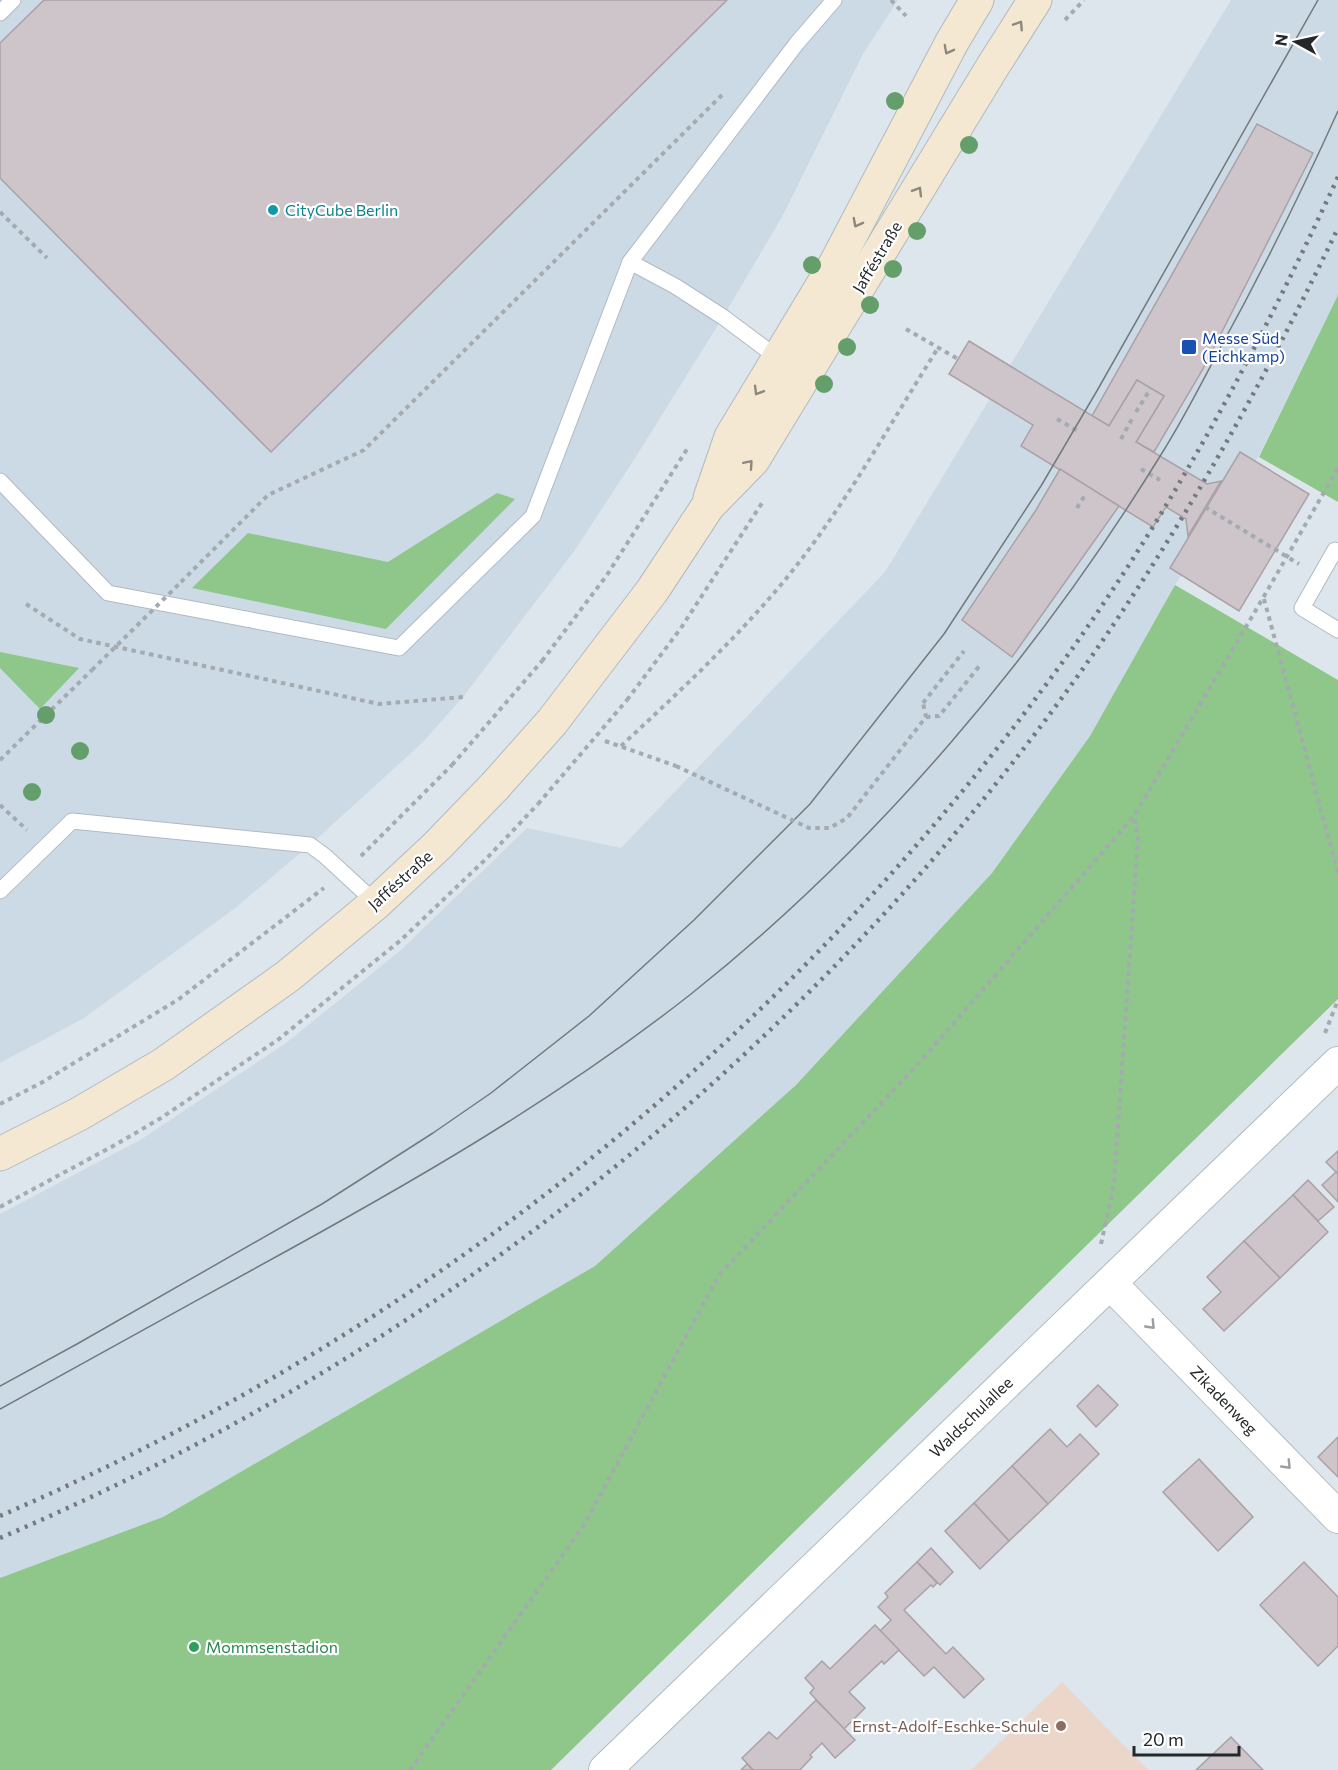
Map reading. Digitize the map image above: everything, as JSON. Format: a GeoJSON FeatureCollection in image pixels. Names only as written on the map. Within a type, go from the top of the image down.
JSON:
{"type":"FeatureCollection","features":[{"type":"Feature","properties":{"kind":"main road","name":"Jafféstraße"},"geometry":{"type":"LineString","coordinates":[[708,506],[731,436],[836,262],[952,42],[977,0]]}},
{"type":"Feature","properties":{"kind":"main road","name":"Jafféstraße"},"geometry":{"type":"LineString","coordinates":[[0,1154],[79,1114],[164,1064],[288,976],[376,903],[437,846],[495,786],[552,722],[652,591],[708,506],[753,460],[1035,0]]}},
{"type":"Feature","properties":{"kind":"street","name":"Waldschulallee"},"geometry":{"type":"LineString","coordinates":[[605,1770],[1110,1283],[1331,1051]]}},
{"type":"Feature","properties":{"kind":"street","name":"Zikadenweg"},"geometry":{"type":"LineString","coordinates":[[1110,1283],[1338,1518]]}},
{"type":"Feature","properties":{"kind":"lane"},"geometry":{"type":"LineString","coordinates":[[0,13],[13,0]]}},
{"type":"Feature","properties":{"kind":"lane"},"geometry":{"type":"LineString","coordinates":[[0,481],[108,593],[399,648],[533,516],[630,262],[797,43],[834,0]]}},
{"type":"Feature","properties":{"kind":"lane"},"geometry":{"type":"LineString","coordinates":[[630,262],[675,286],[723,317],[778,358]]}},
{"type":"Feature","properties":{"kind":"lane"},"geometry":{"type":"LineString","coordinates":[[1338,552],[1335,550],[1302,608],[1338,630]]}},
{"type":"Feature","properties":{"kind":"lane"},"geometry":{"type":"LineString","coordinates":[[0,891],[72,821],[310,845],[376,903]]}},
{"type":"Feature","properties":{"kind":"path"},"geometry":{"type":"LineString","coordinates":[[891,0],[906,16]]}},
{"type":"Feature","properties":{"kind":"path"},"geometry":{"type":"LineString","coordinates":[[0,760],[268,495],[364,450],[727,91]]}},
{"type":"Feature","properties":{"kind":"path"},"geometry":{"type":"LineString","coordinates":[[0,212],[47,258]]}},
{"type":"Feature","properties":{"kind":"path"},"geometry":{"type":"LineString","coordinates":[[906,329],[958,360]]}},
{"type":"Feature","properties":{"kind":"path"},"geometry":{"type":"LineString","coordinates":[[621,746],[690,682],[741,630],[785,580],[857,482],[938,348]]}},
{"type":"Feature","properties":{"kind":"path"},"geometry":{"type":"LineString","coordinates":[[1136,412],[1151,388]]}},
{"type":"Feature","properties":{"kind":"path"},"geometry":{"type":"LineString","coordinates":[[1121,439],[1133,417]]}},
{"type":"Feature","properties":{"kind":"path"},"geometry":{"type":"LineString","coordinates":[[1057,419],[1078,431]]}},
{"type":"Feature","properties":{"kind":"path"},"geometry":{"type":"LineString","coordinates":[[410,1770],[584,1525],[719,1275],[919,1063],[1134,816],[1338,468]]}},
{"type":"Feature","properties":{"kind":"path"},"geometry":{"type":"LineString","coordinates":[[1142,469],[1160,480]]}},
{"type":"Feature","properties":{"kind":"path"},"geometry":{"type":"LineString","coordinates":[[1077,508],[1085,495]]}},
{"type":"Feature","properties":{"kind":"path"},"geometry":{"type":"LineString","coordinates":[[538,804],[627,700],[681,628],[766,497]]}},
{"type":"Feature","properties":{"kind":"path"},"geometry":{"type":"LineString","coordinates":[[1205,507],[1287,555],[1320,579]]}},
{"type":"Feature","properties":{"kind":"path"},"geometry":{"type":"LineString","coordinates":[[1263,598],[1338,873]]}},
{"type":"Feature","properties":{"kind":"path"},"geometry":{"type":"LineString","coordinates":[[26,604],[80,639],[379,704],[463,698]]}},
{"type":"Feature","properties":{"kind":"path"},"geometry":{"type":"LineString","coordinates":[[926,717],[923,703],[964,651]]}},
{"type":"Feature","properties":{"kind":"path"},"geometry":{"type":"LineString","coordinates":[[0,1104],[41,1083],[179,999],[344,873],[452,765],[542,661]]}},
{"type":"Feature","properties":{"kind":"path"},"geometry":{"type":"LineString","coordinates":[[605,741],[676,766],[809,828],[830,828],[847,818],[926,717],[939,716],[981,664]]}},
{"type":"Feature","properties":{"kind":"path"},"geometry":{"type":"LineString","coordinates":[[0,805],[45,847]]}},
{"type":"Feature","properties":{"kind":"path"},"geometry":{"type":"LineString","coordinates":[[1110,1283],[1097,1259],[1114,1184],[1138,837],[1134,816]]}},
{"type":"Feature","properties":{"kind":"path"},"geometry":{"type":"LineString","coordinates":[[1331,1051],[1338,1000]]}},
{"type":"Feature","properties":{"kind":"shaded area"},"geometry":{"type":"Polygon","coordinates":[[[0,0],[898,0],[863,54],[782,217],[637,455],[575,550],[463,697],[422,743],[310,845],[234,909],[84,1018],[0,1063],[0,0]]]}},
{"type":"Feature","properties":{"kind":"shaded area"},"geometry":{"type":"Polygon","coordinates":[[[1231,0],[1338,0],[1338,295],[1258,457],[1175,585],[1090,736],[992,873],[796,1085],[595,1266],[163,1517],[0,1578],[0,1214],[140,1140],[286,1043],[401,950],[527,828],[621,848],[885,572],[1231,0]]]}},
{"type":"Feature","properties":{"kind":"shaded area","name":"Ernst-Adolf-Eschke-Schule"},"geometry":{"type":"Polygon","coordinates":[[[1062,1682],[1148,1770],[971,1770],[1062,1682]]]}},
{"type":"Feature","properties":{"kind":"green space"},"geometry":{"type":"Polygon","coordinates":[[[1338,295],[1338,502],[1259,457],[1338,295]]]}},
{"type":"Feature","properties":{"kind":"green space"},"geometry":{"type":"Polygon","coordinates":[[[497,493],[515,499],[386,629],[192,588],[248,533],[388,562],[497,493]]]}},
{"type":"Feature","properties":{"kind":"green space"},"geometry":{"type":"Polygon","coordinates":[[[1175,585],[1338,680],[1338,999],[551,1770],[0,1770],[0,1578],[163,1517],[595,1266],[796,1085],[992,873],[1090,736],[1175,585]]]}},
{"type":"Feature","properties":{"kind":"green space"},"geometry":{"type":"Polygon","coordinates":[[[0,652],[79,668],[40,709],[0,668],[0,652]]]}},
{"type":"Feature","properties":{"kind":"building","name":"CityCube Berlin"},"geometry":{"type":"Polygon","coordinates":[[[44,0],[727,0],[271,452],[0,178],[0,43],[44,0]]]}},
{"type":"Feature","properties":{"kind":"building"},"geometry":{"type":"Polygon","coordinates":[[[1257,124],[1313,153],[1203,369],[1154,452],[1136,442],[1164,396],[1137,380],[1109,426],[1092,416],[1257,124]]]}},
{"type":"Feature","properties":{"kind":"building"},"geometry":{"type":"Polygon","coordinates":[[[969,341],[1109,426],[1137,380],[1164,396],[1136,442],[1207,484],[1221,481],[1188,536],[1186,519],[1166,507],[1153,527],[1021,446],[1033,425],[949,374],[969,341]]]}},
{"type":"Feature","properties":{"kind":"building"},"geometry":{"type":"Polygon","coordinates":[[[1240,452],[1309,494],[1239,611],[1170,568],[1240,452]]]}},
{"type":"Feature","properties":{"kind":"building"},"geometry":{"type":"Polygon","coordinates":[[[1060,469],[1119,506],[1012,657],[962,620],[1036,510],[1060,469]]]}},
{"type":"Feature","properties":{"kind":"building"},"geometry":{"type":"Polygon","coordinates":[[[1338,1151],[1338,1174],[1326,1162],[1338,1151]]]}},
{"type":"Feature","properties":{"kind":"building"},"geometry":{"type":"Polygon","coordinates":[[[1336,1172],[1338,1174],[1338,1202],[1322,1185],[1336,1172]]]}},
{"type":"Feature","properties":{"kind":"building"},"geometry":{"type":"Polygon","coordinates":[[[1308,1180],[1334,1207],[1318,1221],[1293,1195],[1308,1180]]]}},
{"type":"Feature","properties":{"kind":"building"},"geometry":{"type":"Polygon","coordinates":[[[1293,1195],[1328,1232],[1280,1278],[1244,1241],[1293,1195]]]}},
{"type":"Feature","properties":{"kind":"building"},"geometry":{"type":"Polygon","coordinates":[[[1244,1241],[1280,1278],[1224,1331],[1203,1309],[1221,1292],[1207,1277],[1244,1241]]]}},
{"type":"Feature","properties":{"kind":"building"},"geometry":{"type":"Polygon","coordinates":[[[1098,1385],[1118,1405],[1096,1427],[1077,1406],[1098,1385]]]}},
{"type":"Feature","properties":{"kind":"building"},"geometry":{"type":"Polygon","coordinates":[[[1050,1429],[1067,1447],[1080,1434],[1099,1454],[1048,1504],[1012,1466],[1050,1429]]]}},
{"type":"Feature","properties":{"kind":"building"},"geometry":{"type":"Polygon","coordinates":[[[1338,1437],[1338,1477],[1318,1457],[1338,1437]]]}},
{"type":"Feature","properties":{"kind":"building"},"geometry":{"type":"Polygon","coordinates":[[[1199,1459],[1253,1517],[1218,1551],[1163,1492],[1199,1459]]]}},
{"type":"Feature","properties":{"kind":"building"},"geometry":{"type":"Polygon","coordinates":[[[1012,1466],[1048,1504],[1009,1541],[974,1503],[1012,1466]]]}},
{"type":"Feature","properties":{"kind":"building"},"geometry":{"type":"Polygon","coordinates":[[[974,1503],[1009,1541],[980,1569],[945,1531],[974,1503]]]}},
{"type":"Feature","properties":{"kind":"building"},"geometry":{"type":"Polygon","coordinates":[[[931,1548],[953,1572],[940,1585],[917,1562],[931,1548]]]}},
{"type":"Feature","properties":{"kind":"building"},"geometry":{"type":"Polygon","coordinates":[[[917,1562],[937,1583],[933,1587],[931,1585],[904,1610],[946,1654],[953,1647],[984,1679],[964,1698],[934,1667],[924,1676],[880,1631],[891,1620],[878,1607],[888,1597],[885,1593],[917,1562]]]}},
{"type":"Feature","properties":{"kind":"building"},"geometry":{"type":"Polygon","coordinates":[[[1304,1562],[1338,1597],[1338,1646],[1318,1666],[1260,1605],[1304,1562]]]}},
{"type":"Feature","properties":{"kind":"building"},"geometry":{"type":"Polygon","coordinates":[[[875,1625],[899,1650],[884,1664],[882,1661],[849,1692],[865,1708],[844,1729],[810,1693],[814,1688],[805,1678],[822,1661],[830,1669],[875,1625]]]}},
{"type":"Feature","properties":{"kind":"building"},"geometry":{"type":"Polygon","coordinates":[[[816,1700],[855,1740],[835,1758],[822,1743],[800,1770],[753,1770],[742,1758],[769,1732],[777,1739],[816,1700]]]}},
{"type":"Feature","properties":{"kind":"building"},"geometry":{"type":"Polygon","coordinates":[[[1231,1737],[1263,1770],[1196,1770],[1231,1737]]]}},
{"type":"Feature","properties":{"kind":"building"},"geometry":{"type":"Polygon","coordinates":[[[747,1764],[753,1770],[741,1770],[747,1764]]]}},
{"type":"Feature","properties":{"kind":"tram line"},"geometry":{"type":"LineString","coordinates":[[0,1386],[322,1204],[491,1093],[589,1016],[694,920],[810,804],[944,634],[1041,486],[1318,0]]}},
{"type":"Feature","properties":{"kind":"tram line"},"geometry":{"type":"LineString","coordinates":[[0,1409],[366,1207],[478,1141],[586,1071],[691,994],[759,937],[825,876],[950,744],[1063,602],[1114,528],[1170,441],[1191,403],[1265,263],[1338,111]]}},
{"type":"Feature","properties":{"kind":"railway"},"geometry":{"type":"LineString","coordinates":[[0,1516],[156,1442],[306,1358],[450,1265],[586,1162],[716,1051],[838,931],[953,803],[1059,667],[1100,609],[1175,490],[1210,429],[1277,304],[1338,177]]}},
{"type":"Feature","properties":{"kind":"railway"},"geometry":{"type":"LineString","coordinates":[[0,1538],[158,1464],[311,1380],[458,1285],[597,1181],[730,1068],[854,946],[970,815],[1077,677],[1150,569],[1217,458],[1280,344],[1338,228]]}},
{"type":"Feature","properties":{"kind":"place","name":"CityCube Berlin"},"geometry":{"type":"Point","coordinates":[273,210]}},
{"type":"Feature","properties":{"kind":"place","name":"Messe Süd (Eichkamp)"},"geometry":{"type":"Point","coordinates":[1189,347]}},
{"type":"Feature","properties":{"kind":"place","name":"Mommsenstadion"},"geometry":{"type":"Point","coordinates":[194,1647]}},
{"type":"Feature","properties":{"kind":"place","name":"Ernst-Adolf-Eschke-Schule"},"geometry":{"type":"Point","coordinates":[1061,1726]}}]}
